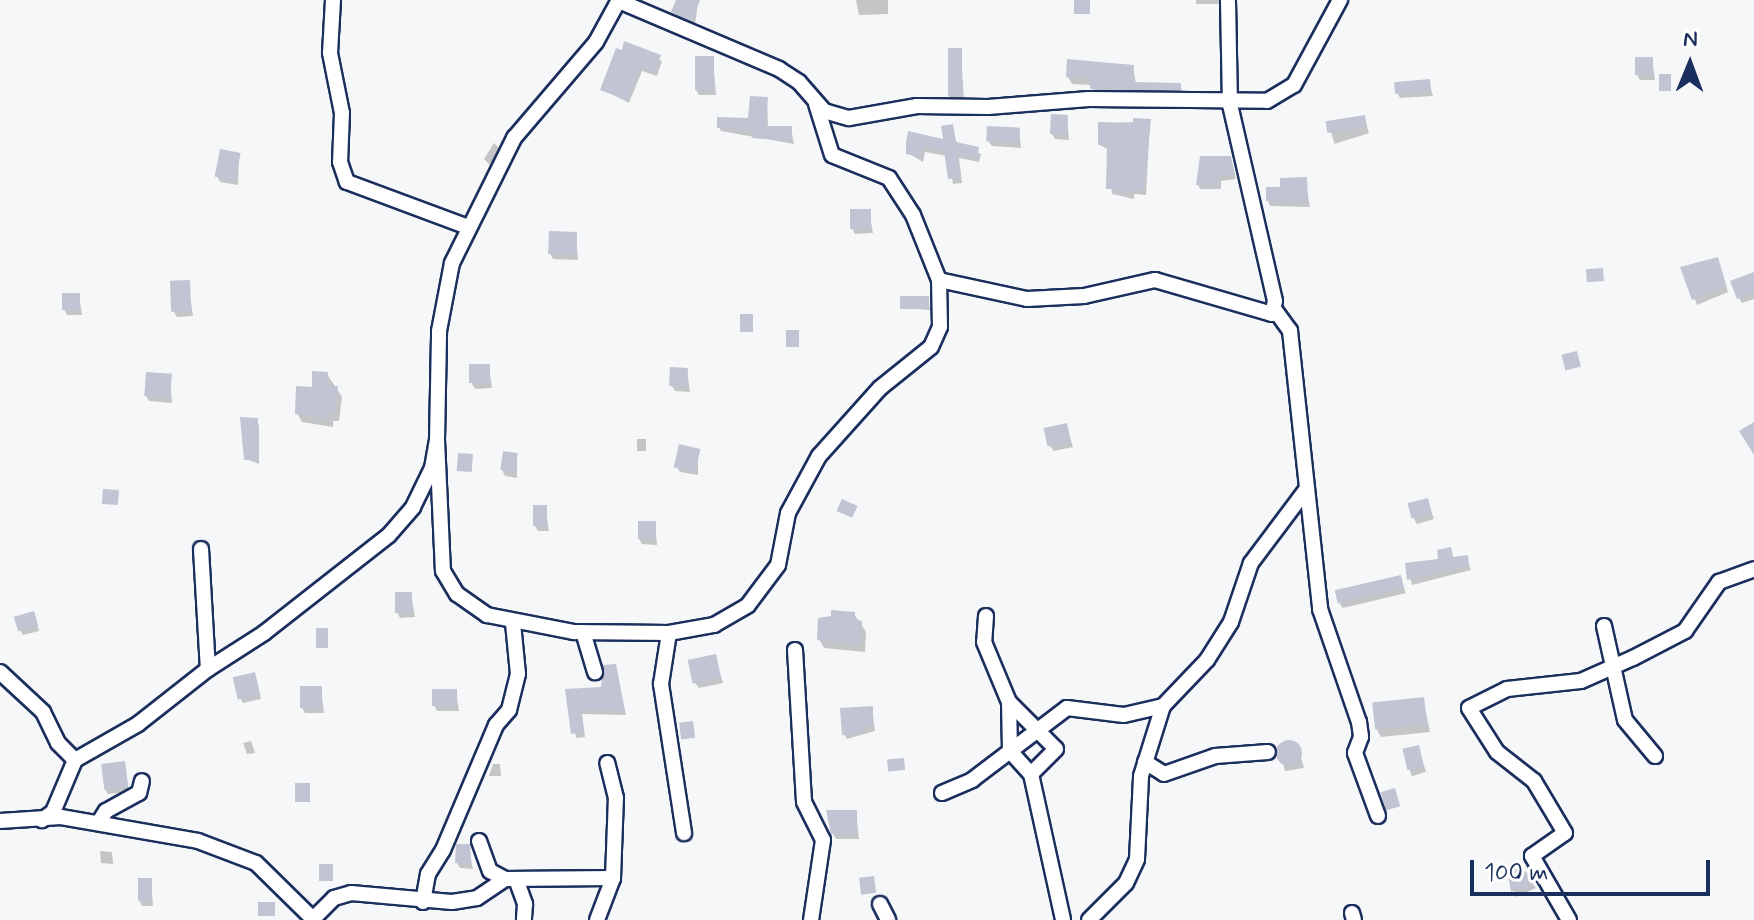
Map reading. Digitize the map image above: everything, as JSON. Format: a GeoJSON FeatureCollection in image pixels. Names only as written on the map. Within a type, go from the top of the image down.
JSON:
{"type":"FeatureCollection","features":[{"type":"Feature","properties":{"kind":"street"},"geometry":{"type":"LineString","coordinates":[[333,0],[330,53],[342,113],[340,162],[347,182],[468,227]]}},
{"type":"Feature","properties":{"kind":"street"},"geometry":{"type":"LineString","coordinates":[[619,0],[779,69],[799,82],[816,104],[832,155],[894,182],[920,230],[939,280],[937,339],[880,388],[819,456],[791,506],[770,579],[732,617],[703,629],[669,633],[583,632],[513,623],[468,605],[443,571],[437,440],[441,317],[452,263],[514,138],[596,42],[619,0]]}},
{"type":"Feature","properties":{"kind":"street"},"geometry":{"type":"LineString","coordinates":[[1228,0],[1230,105],[1275,310],[1290,331],[1320,609],[1359,722],[1361,737],[1355,753],[1378,816]]}},
{"type":"Feature","properties":{"kind":"street"},"geometry":{"type":"LineString","coordinates":[[816,104],[849,118],[917,106],[988,107],[1089,99],[1230,105],[1267,101],[1291,89],[1340,0]]}},
{"type":"Feature","properties":{"kind":"street"},"geometry":{"type":"LineString","coordinates":[[939,280],[1039,299],[1155,280],[1258,314],[1275,310]]}},
{"type":"Feature","properties":{"kind":"street"},"geometry":{"type":"LineString","coordinates":[[42,821],[53,812],[75,760],[138,724],[208,669],[264,633],[288,609],[389,535],[413,507],[432,468],[437,440]]}},
{"type":"Feature","properties":{"kind":"street"},"geometry":{"type":"LineString","coordinates":[[1089,920],[1126,883],[1137,859],[1145,762],[1163,706],[1207,660],[1231,622],[1251,563],[1305,491]]}},
{"type":"Feature","properties":{"kind":"street"},"geometry":{"type":"LineString","coordinates":[[201,549],[208,669]]}},
{"type":"Feature","properties":{"kind":"street"},"geometry":{"type":"LineString","coordinates":[[1569,920],[1532,856],[1565,833],[1534,781],[1497,752],[1469,708],[1507,689],[1581,681],[1613,667],[1685,631],[1719,582],[1754,569]]}},
{"type":"Feature","properties":{"kind":"street"},"geometry":{"type":"LineString","coordinates":[[986,616],[984,642],[1009,702],[1010,751],[1031,774],[1063,920]]}},
{"type":"Feature","properties":{"kind":"street"},"geometry":{"type":"LineString","coordinates":[[423,902],[428,874],[443,850],[496,725],[509,710],[518,674],[513,623]]}},
{"type":"Feature","properties":{"kind":"street"},"geometry":{"type":"LineString","coordinates":[[1604,626],[1625,720],[1655,756]]}},
{"type":"Feature","properties":{"kind":"street"},"geometry":{"type":"LineString","coordinates":[[583,632],[595,672]]}},
{"type":"Feature","properties":{"kind":"street"},"geometry":{"type":"LineString","coordinates":[[669,633],[661,684],[684,833]]}},
{"type":"Feature","properties":{"kind":"street"},"geometry":{"type":"LineString","coordinates":[[795,650],[804,802],[823,840],[811,920]]}},
{"type":"Feature","properties":{"kind":"street"},"geometry":{"type":"LineString","coordinates":[[0,672],[43,712],[58,743],[75,760]]}},
{"type":"Feature","properties":{"kind":"street"},"geometry":{"type":"LineString","coordinates":[[1009,702],[1056,749],[1031,774]]}},
{"type":"Feature","properties":{"kind":"street"},"geometry":{"type":"LineString","coordinates":[[942,793],[972,780],[1067,708],[1124,715],[1163,706]]}},
{"type":"Feature","properties":{"kind":"street"},"geometry":{"type":"LineString","coordinates":[[1146,711],[1154,728]]}},
{"type":"Feature","properties":{"kind":"street"},"geometry":{"type":"LineString","coordinates":[[1145,762],[1164,774],[1215,756],[1268,752]]}},
{"type":"Feature","properties":{"kind":"street"},"geometry":{"type":"LineString","coordinates":[[597,920],[613,878],[616,798],[607,763]]}},
{"type":"Feature","properties":{"kind":"street"},"geometry":{"type":"LineString","coordinates":[[99,822],[106,811],[139,793],[142,781]]}},
{"type":"Feature","properties":{"kind":"street"},"geometry":{"type":"LineString","coordinates":[[0,821],[99,822],[170,834],[239,854],[273,876],[313,920],[334,898],[351,893],[423,902],[477,898],[510,879]]}},
{"type":"Feature","properties":{"kind":"street"},"geometry":{"type":"LineString","coordinates":[[479,841],[490,871],[510,879],[613,878]]}},
{"type":"Feature","properties":{"kind":"street"},"geometry":{"type":"LineString","coordinates":[[510,879],[525,904],[524,920]]}},
{"type":"Feature","properties":{"kind":"street"},"geometry":{"type":"LineString","coordinates":[[880,904],[888,920]]}},
{"type":"Feature","properties":{"kind":"building"},"geometry":{"type":"Polygon","coordinates":[[[676,0],[700,0],[692,21],[671,12],[676,0]]]}},
{"type":"Feature","properties":{"kind":"building"},"geometry":{"type":"Polygon","coordinates":[[[1074,0],[1090,0],[1090,14],[1074,14],[1074,0]]]}},
{"type":"Feature","properties":{"kind":"building"},"geometry":{"type":"Polygon","coordinates":[[[624,41],[661,55],[654,73],[640,67],[627,100],[600,90],[616,48],[622,50],[624,41]]]}},
{"type":"Feature","properties":{"kind":"building"},"geometry":{"type":"Polygon","coordinates":[[[948,48],[962,48],[962,96],[948,96],[948,48]]]}},
{"type":"Feature","properties":{"kind":"building"},"geometry":{"type":"Polygon","coordinates":[[[695,56],[714,56],[714,90],[695,90],[695,56]]]}},
{"type":"Feature","properties":{"kind":"building"},"geometry":{"type":"Polygon","coordinates":[[[1635,57],[1653,57],[1653,75],[1635,75],[1635,57]]]}},
{"type":"Feature","properties":{"kind":"building"},"geometry":{"type":"Polygon","coordinates":[[[1067,59],[1134,65],[1133,82],[1181,83],[1181,90],[1090,89],[1090,78],[1066,77],[1067,59]]]}},
{"type":"Feature","properties":{"kind":"building"},"geometry":{"type":"Polygon","coordinates":[[[1659,74],[1671,74],[1671,91],[1659,91],[1659,74]]]}},
{"type":"Feature","properties":{"kind":"building"},"geometry":{"type":"Polygon","coordinates":[[[1430,79],[1431,91],[1395,94],[1394,82],[1430,79]]]}},
{"type":"Feature","properties":{"kind":"building"},"geometry":{"type":"Polygon","coordinates":[[[750,96],[768,97],[766,126],[792,126],[792,141],[752,138],[752,130],[717,128],[717,117],[748,118],[750,96]]]}},
{"type":"Feature","properties":{"kind":"building"},"geometry":{"type":"Polygon","coordinates":[[[1051,114],[1068,115],[1067,135],[1050,134],[1051,114]]]}},
{"type":"Feature","properties":{"kind":"building"},"geometry":{"type":"Polygon","coordinates":[[[1365,115],[1367,127],[1327,133],[1325,121],[1365,115]]]}},
{"type":"Feature","properties":{"kind":"building"},"geometry":{"type":"Polygon","coordinates":[[[1133,118],[1151,119],[1144,190],[1116,194],[1116,189],[1106,189],[1107,145],[1098,145],[1098,122],[1133,123],[1133,118]]]}},
{"type":"Feature","properties":{"kind":"building"},"geometry":{"type":"Polygon","coordinates":[[[953,124],[956,142],[979,147],[977,158],[957,154],[961,178],[948,179],[944,151],[923,147],[921,157],[906,154],[908,131],[943,139],[941,126],[953,124]]]}},
{"type":"Feature","properties":{"kind":"building"},"geometry":{"type":"Polygon","coordinates":[[[987,126],[1020,128],[1019,143],[986,141],[987,126]]]}},
{"type":"Feature","properties":{"kind":"building"},"geometry":{"type":"Polygon","coordinates":[[[220,149],[241,153],[235,180],[215,176],[220,149]]]}},
{"type":"Feature","properties":{"kind":"building"},"geometry":{"type":"Polygon","coordinates":[[[1200,156],[1231,156],[1235,175],[1219,176],[1219,185],[1196,185],[1200,156]]]}},
{"type":"Feature","properties":{"kind":"building"},"geometry":{"type":"Polygon","coordinates":[[[1307,177],[1308,202],[1266,201],[1266,187],[1280,187],[1280,178],[1307,177]]]}},
{"type":"Feature","properties":{"kind":"building"},"geometry":{"type":"Polygon","coordinates":[[[850,209],[871,209],[871,229],[850,229],[850,209]]]}},
{"type":"Feature","properties":{"kind":"building"},"geometry":{"type":"Polygon","coordinates":[[[549,231],[577,232],[576,255],[548,254],[549,231]]]}},
{"type":"Feature","properties":{"kind":"building"},"geometry":{"type":"Polygon","coordinates":[[[1718,257],[1726,286],[1692,300],[1680,267],[1718,257]]]}},
{"type":"Feature","properties":{"kind":"building"},"geometry":{"type":"Polygon","coordinates":[[[1603,268],[1604,281],[1587,282],[1586,269],[1603,268]]]}},
{"type":"Feature","properties":{"kind":"building"},"geometry":{"type":"Polygon","coordinates":[[[1754,272],[1754,292],[1737,299],[1730,281],[1754,272]]]}},
{"type":"Feature","properties":{"kind":"building"},"geometry":{"type":"Polygon","coordinates":[[[190,280],[191,311],[171,312],[170,281],[190,280]]]}},
{"type":"Feature","properties":{"kind":"building"},"geometry":{"type":"Polygon","coordinates":[[[62,293],[80,293],[80,310],[62,310],[62,293]]]}},
{"type":"Feature","properties":{"kind":"building"},"geometry":{"type":"Polygon","coordinates":[[[900,296],[929,296],[929,309],[900,309],[900,296]]]}},
{"type":"Feature","properties":{"kind":"building"},"geometry":{"type":"Polygon","coordinates":[[[740,314],[753,314],[753,332],[740,332],[740,314]]]}},
{"type":"Feature","properties":{"kind":"building"},"geometry":{"type":"Polygon","coordinates":[[[786,330],[799,330],[799,347],[786,347],[786,330]]]}},
{"type":"Feature","properties":{"kind":"building"},"geometry":{"type":"Polygon","coordinates":[[[1577,351],[1581,367],[1565,370],[1561,355],[1577,351]]]}},
{"type":"Feature","properties":{"kind":"building"},"geometry":{"type":"Polygon","coordinates":[[[469,364],[490,364],[490,383],[469,383],[469,364]]]}},
{"type":"Feature","properties":{"kind":"building"},"geometry":{"type":"Polygon","coordinates":[[[670,367],[688,368],[687,387],[669,386],[670,367]]]}},
{"type":"Feature","properties":{"kind":"building"},"geometry":{"type":"Polygon","coordinates":[[[312,371],[328,372],[328,386],[338,386],[335,413],[329,413],[329,419],[295,414],[296,386],[312,387],[312,371]]]}},
{"type":"Feature","properties":{"kind":"building"},"geometry":{"type":"Polygon","coordinates":[[[146,372],[172,374],[170,398],[144,396],[146,372]]]}},
{"type":"Feature","properties":{"kind":"building"},"geometry":{"type":"Polygon","coordinates":[[[240,417],[258,418],[258,460],[244,460],[240,417]]]}},
{"type":"Feature","properties":{"kind":"building"},"geometry":{"type":"Polygon","coordinates":[[[1754,422],[1754,455],[1739,431],[1754,422]]]}},
{"type":"Feature","properties":{"kind":"building"},"geometry":{"type":"Polygon","coordinates":[[[1067,423],[1071,442],[1047,447],[1044,428],[1067,423]]]}},
{"type":"Feature","properties":{"kind":"building"},"geometry":{"type":"Polygon","coordinates":[[[679,444],[700,449],[695,472],[674,467],[679,444]]]}},
{"type":"Feature","properties":{"kind":"building"},"geometry":{"type":"Polygon","coordinates":[[[503,451],[518,453],[515,472],[500,470],[503,451]]]}},
{"type":"Feature","properties":{"kind":"building"},"geometry":{"type":"Polygon","coordinates":[[[458,453],[473,454],[472,472],[457,471],[458,453]]]}},
{"type":"Feature","properties":{"kind":"building"},"geometry":{"type":"Polygon","coordinates":[[[103,489],[119,490],[118,505],[102,504],[103,489]]]}},
{"type":"Feature","properties":{"kind":"building"},"geometry":{"type":"Polygon","coordinates":[[[1428,498],[1432,514],[1411,519],[1408,503],[1428,498]]]}},
{"type":"Feature","properties":{"kind":"building"},"geometry":{"type":"Polygon","coordinates":[[[842,499],[858,506],[852,518],[837,511],[842,499]]]}},
{"type":"Feature","properties":{"kind":"building"},"geometry":{"type":"Polygon","coordinates":[[[533,505],[547,505],[547,526],[533,526],[533,505]]]}},
{"type":"Feature","properties":{"kind":"building"},"geometry":{"type":"Polygon","coordinates":[[[638,521],[656,521],[656,539],[638,539],[638,521]]]}},
{"type":"Feature","properties":{"kind":"building"},"geometry":{"type":"Polygon","coordinates":[[[1451,547],[1453,557],[1468,555],[1469,565],[1407,580],[1405,563],[1438,559],[1437,550],[1451,547]]]}},
{"type":"Feature","properties":{"kind":"building"},"geometry":{"type":"Polygon","coordinates":[[[1401,575],[1404,588],[1338,603],[1335,590],[1401,575]]]}},
{"type":"Feature","properties":{"kind":"building"},"geometry":{"type":"Polygon","coordinates":[[[395,592],[412,592],[412,613],[395,613],[395,592]]]}},
{"type":"Feature","properties":{"kind":"building"},"geometry":{"type":"Polygon","coordinates":[[[831,610],[855,612],[855,619],[862,621],[861,644],[817,640],[818,618],[831,616],[831,610]]]}},
{"type":"Feature","properties":{"kind":"building"},"geometry":{"type":"Polygon","coordinates":[[[34,611],[38,625],[18,631],[14,617],[34,611]]]}},
{"type":"Feature","properties":{"kind":"building"},"geometry":{"type":"Polygon","coordinates":[[[316,628],[328,628],[328,648],[316,648],[316,628]]]}},
{"type":"Feature","properties":{"kind":"building"},"geometry":{"type":"Polygon","coordinates":[[[716,654],[721,677],[693,684],[688,660],[716,654]]]}},
{"type":"Feature","properties":{"kind":"building"},"geometry":{"type":"Polygon","coordinates":[[[616,664],[625,711],[581,710],[584,732],[571,734],[565,689],[601,687],[603,665],[616,664]]]}},
{"type":"Feature","properties":{"kind":"building"},"geometry":{"type":"Polygon","coordinates":[[[255,672],[260,694],[238,700],[233,677],[255,672]]]}},
{"type":"Feature","properties":{"kind":"building"},"geometry":{"type":"Polygon","coordinates":[[[300,686],[322,686],[322,708],[300,708],[300,686]]]}},
{"type":"Feature","properties":{"kind":"building"},"geometry":{"type":"Polygon","coordinates":[[[432,689],[457,689],[457,706],[432,706],[432,689]]]}},
{"type":"Feature","properties":{"kind":"building"},"geometry":{"type":"Polygon","coordinates":[[[1424,697],[1427,724],[1375,729],[1372,702],[1424,697]]]}},
{"type":"Feature","properties":{"kind":"building"},"geometry":{"type":"Polygon","coordinates":[[[873,706],[873,726],[863,727],[864,733],[842,735],[840,708],[873,706]]]}},
{"type":"Feature","properties":{"kind":"building"},"geometry":{"type":"Polygon","coordinates":[[[693,721],[695,738],[681,740],[679,723],[693,721]]]}},
{"type":"Feature","properties":{"kind":"building"},"geometry":{"type":"Polygon","coordinates":[[[1289,740],[1298,744],[1302,753],[1298,762],[1289,766],[1280,762],[1276,753],[1280,744],[1289,740]]]}},
{"type":"Feature","properties":{"kind":"building"},"geometry":{"type":"Polygon","coordinates":[[[1419,745],[1424,766],[1407,770],[1402,749],[1419,745]]]}},
{"type":"Feature","properties":{"kind":"building"},"geometry":{"type":"Polygon","coordinates":[[[904,758],[905,770],[888,771],[887,759],[904,758]]]}},
{"type":"Feature","properties":{"kind":"building"},"geometry":{"type":"Polygon","coordinates":[[[125,761],[128,787],[104,790],[101,764],[125,761]]]}},
{"type":"Feature","properties":{"kind":"building"},"geometry":{"type":"Polygon","coordinates":[[[295,783],[310,783],[310,802],[295,802],[295,783]]]}},
{"type":"Feature","properties":{"kind":"building"},"geometry":{"type":"Polygon","coordinates":[[[1395,788],[1400,806],[1386,810],[1381,792],[1395,788]]]}},
{"type":"Feature","properties":{"kind":"building"},"geometry":{"type":"Polygon","coordinates":[[[826,810],[857,810],[857,834],[831,834],[826,810]]]}},
{"type":"Feature","properties":{"kind":"building"},"geometry":{"type":"Polygon","coordinates":[[[456,844],[470,844],[471,864],[455,863],[456,844]]]}},
{"type":"Feature","properties":{"kind":"building"},"geometry":{"type":"Polygon","coordinates":[[[319,864],[333,864],[333,881],[319,881],[319,864]]]}},
{"type":"Feature","properties":{"kind":"building"},"geometry":{"type":"Polygon","coordinates":[[[1519,864],[1535,882],[1511,892],[1507,869],[1519,864]]]}},
{"type":"Feature","properties":{"kind":"building"},"geometry":{"type":"Polygon","coordinates":[[[874,876],[876,893],[861,895],[859,878],[874,876]]]}},
{"type":"Feature","properties":{"kind":"building"},"geometry":{"type":"Polygon","coordinates":[[[138,878],[152,878],[152,901],[138,901],[138,878]]]}},
{"type":"Feature","properties":{"kind":"building"},"geometry":{"type":"Polygon","coordinates":[[[258,902],[275,902],[275,916],[258,916],[258,902]]]}}]}
